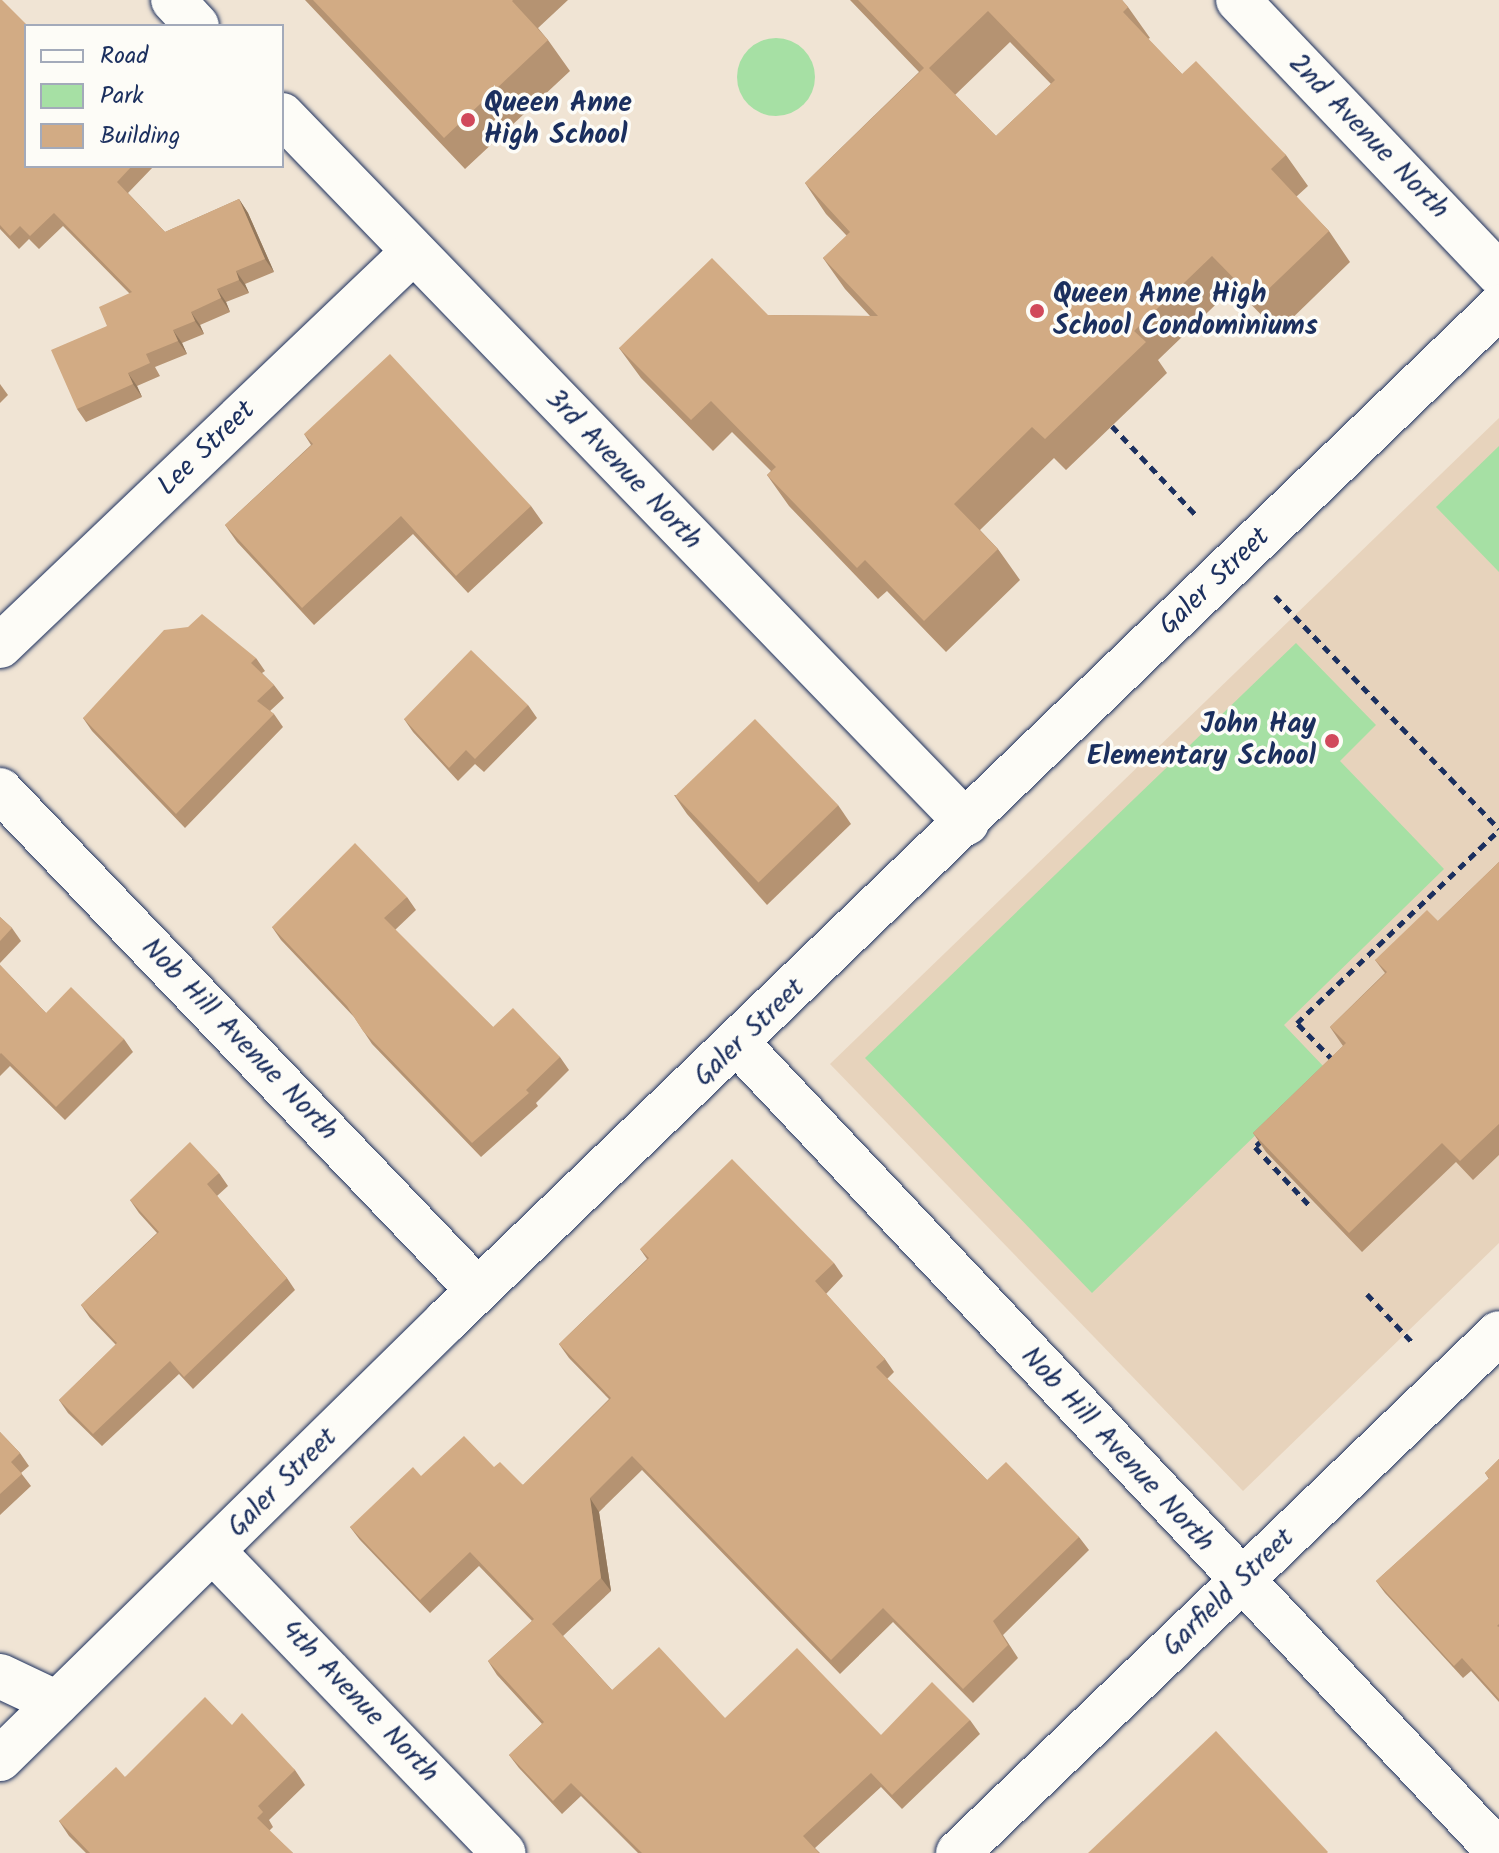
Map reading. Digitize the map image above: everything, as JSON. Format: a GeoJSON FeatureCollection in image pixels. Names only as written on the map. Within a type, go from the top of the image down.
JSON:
{"type":"FeatureCollection","features":[{"type":"Feature","properties":{"kind":"street"},"geometry":{"type":"LineString","coordinates":[[173,0],[195,24]]}},
{"type":"Feature","properties":{"kind":"street","name":"2nd Avenue North"},"geometry":{"type":"LineString","coordinates":[[1238,0],[1499,274]]}},
{"type":"Feature","properties":{"kind":"street","name":"3rd Avenue North"},"geometry":{"type":"LineString","coordinates":[[284,117],[967,823]]}},
{"type":"Feature","properties":{"kind":"street","name":"Lee Street"},"geometry":{"type":"LineString","coordinates":[[0,646],[413,252]]}},
{"type":"Feature","properties":{"kind":"street","name":"Galer Street"},"geometry":{"type":"LineString","coordinates":[[0,1759],[478,1290],[739,1045],[1499,307]]}},
{"type":"Feature","properties":{"kind":"street","name":"Nob Hill Avenue North"},"geometry":{"type":"LineString","coordinates":[[0,790],[478,1290]]}},
{"type":"Feature","properties":{"kind":"street","name":"Nob Hill Avenue North"},"geometry":{"type":"LineString","coordinates":[[739,1045],[1499,1852]]}},
{"type":"Feature","properties":{"kind":"street","name":"Garfield Street"},"geometry":{"type":"LineString","coordinates":[[958,1853],[1499,1333]]}},
{"type":"Feature","properties":{"kind":"street","name":"4th Avenue North"},"geometry":{"type":"LineString","coordinates":[[213,1551],[504,1853]]}},
{"type":"Feature","properties":{"kind":"street"},"geometry":{"type":"LineString","coordinates":[[0,1676],[57,1703]]}},
{"type":"Feature","properties":{"kind":"path"},"geometry":{"type":"LineString","coordinates":[[1112,426],[1196,515]]}},
{"type":"Feature","properties":{"kind":"path"},"geometry":{"type":"LineString","coordinates":[[1275,596],[1499,830],[1297,1023],[1338,1066]]}},
{"type":"Feature","properties":{"kind":"path"},"geometry":{"type":"LineString","coordinates":[[1265,1137],[1255,1147],[1311,1207]]}},
{"type":"Feature","properties":{"kind":"path"},"geometry":{"type":"LineString","coordinates":[[1367,1294],[1413,1343]]}},
{"type":"Feature","properties":{"kind":"shaded area","name":"John Hay Elementary School"},"geometry":{"type":"Polygon","coordinates":[[[1499,418],[1499,1243],[1243,1491],[830,1064],[1499,418]]]}},
{"type":"Feature","properties":{"kind":"green space"},"geometry":{"type":"Polygon","coordinates":[[[776,38],[791,41],[808,55],[815,77],[812,92],[798,109],[776,116],[761,113],[744,99],[737,77],[740,62],[754,45],[776,38]]]}},
{"type":"Feature","properties":{"kind":"green space"},"geometry":{"type":"Polygon","coordinates":[[[1499,446],[1499,572],[1436,507],[1499,446]]]}},
{"type":"Feature","properties":{"kind":"green space"},"geometry":{"type":"Polygon","coordinates":[[[1296,643],[1376,725],[1340,761],[1444,869],[1284,1025],[1325,1068],[1092,1293],[865,1058],[1296,643]]]}},
{"type":"Feature","properties":{"kind":"building"},"geometry":{"type":"Polygon","coordinates":[[[2,0],[26,24],[24,168],[130,168],[117,182],[165,232],[239,199],[265,259],[236,271],[239,280],[217,289],[221,298],[191,312],[195,321],[173,330],[178,341],[146,354],[150,363],[128,373],[133,384],[77,409],[51,350],[107,326],[99,307],[132,292],[54,213],[30,236],[20,226],[10,236],[0,225],[2,0]]]}},
{"type":"Feature","properties":{"kind":"building","name":"Queen Anne High School"},"geometry":{"type":"Polygon","coordinates":[[[313,0],[513,0],[548,40],[444,138],[313,0]]]}},
{"type":"Feature","properties":{"kind":"building","name":"Queen Anne High School Condominiums"},"geometry":{"type":"Polygon","coordinates":[[[858,0],[1122,0],[1128,7],[1123,12],[1182,74],[1196,61],[1286,155],[1271,169],[1329,231],[1256,301],[1212,256],[1134,331],[1146,342],[1045,439],[1032,427],[954,504],[998,549],[924,621],[865,560],[857,568],[767,475],[776,467],[711,401],[691,420],[619,348],[712,258],[768,315],[878,316],[823,258],[850,232],[805,183],[924,68],[858,0]],[[988,11],[929,68],[996,136],[1055,80],[988,11]]]}},
{"type":"Feature","properties":{"kind":"building"},"geometry":{"type":"Polygon","coordinates":[[[390,354],[531,506],[456,576],[401,516],[302,608],[225,525],[313,444],[304,434],[390,354]]]}},
{"type":"Feature","properties":{"kind":"building"},"geometry":{"type":"Polygon","coordinates":[[[202,614],[256,658],[251,663],[274,685],[257,701],[274,714],[176,814],[83,718],[164,630],[188,627],[202,614]]]}},
{"type":"Feature","properties":{"kind":"building"},"geometry":{"type":"Polygon","coordinates":[[[471,650],[528,705],[475,759],[466,750],[449,768],[404,719],[471,650]]]}},
{"type":"Feature","properties":{"kind":"building"},"geometry":{"type":"Polygon","coordinates":[[[755,719],[838,805],[759,882],[675,796],[755,719]]]}},
{"type":"Feature","properties":{"kind":"building"},"geometry":{"type":"Polygon","coordinates":[[[355,843],[407,897],[384,918],[493,1027],[513,1008],[560,1057],[526,1090],[529,1093],[472,1143],[363,1031],[347,1006],[272,927],[355,843]]]}},
{"type":"Feature","properties":{"kind":"building"},"geometry":{"type":"Polygon","coordinates":[[[1499,862],[1499,1124],[1460,1161],[1442,1143],[1349,1233],[1253,1133],[1346,1043],[1330,1027],[1387,972],[1375,960],[1427,910],[1438,921],[1499,862]]]}},
{"type":"Feature","properties":{"kind":"building"},"geometry":{"type":"Polygon","coordinates":[[[0,917],[12,928],[0,941],[0,917]]]}},
{"type":"Feature","properties":{"kind":"building"},"geometry":{"type":"Polygon","coordinates":[[[0,965],[46,1013],[71,987],[124,1039],[56,1107],[0,1054],[0,965]]]}},
{"type":"Feature","properties":{"kind":"building"},"geometry":{"type":"Polygon","coordinates":[[[190,1142],[219,1173],[207,1184],[287,1278],[184,1377],[170,1361],[93,1434],[59,1400],[117,1343],[81,1305],[159,1232],[130,1200],[190,1142]]]}},
{"type":"Feature","properties":{"kind":"building"},"geometry":{"type":"Polygon","coordinates":[[[732,1159],[834,1263],[815,1281],[885,1359],[876,1367],[987,1480],[1006,1462],[1079,1537],[993,1621],[1008,1645],[963,1689],[883,1608],[831,1660],[632,1456],[590,1498],[601,1578],[552,1624],[612,1690],[659,1647],[725,1718],[797,1648],[881,1735],[932,1682],[970,1720],[892,1795],[871,1773],[803,1836],[819,1853],[642,1853],[571,1783],[553,1801],[509,1755],[544,1722],[488,1661],[534,1619],[470,1552],[420,1600],[350,1527],[413,1467],[421,1476],[464,1436],[494,1467],[500,1462],[523,1485],[611,1398],[559,1344],[649,1258],[640,1249],[732,1159]]]}},
{"type":"Feature","properties":{"kind":"building"},"geometry":{"type":"Polygon","coordinates":[[[0,1432],[20,1453],[11,1462],[22,1474],[0,1494],[0,1432]]]}},
{"type":"Feature","properties":{"kind":"building"},"geometry":{"type":"Polygon","coordinates":[[[1499,1459],[1499,1699],[1462,1658],[1454,1666],[1376,1581],[1489,1478],[1485,1473],[1499,1459]]]}},
{"type":"Feature","properties":{"kind":"building"},"geometry":{"type":"Polygon","coordinates":[[[205,1697],[232,1725],[242,1713],[295,1770],[258,1806],[263,1812],[257,1818],[293,1853],[90,1853],[59,1821],[116,1767],[125,1777],[205,1697]]]}},
{"type":"Feature","properties":{"kind":"building"},"geometry":{"type":"Polygon","coordinates":[[[1216,1731],[1327,1853],[1088,1853],[1216,1731]]]}},
{"type":"Feature","properties":{"kind":"place","name":"Queen Anne High School"},"geometry":{"type":"Point","coordinates":[468,120]}},
{"type":"Feature","properties":{"kind":"place","name":"Queen Anne High School Condominiums"},"geometry":{"type":"Point","coordinates":[1037,311]}},
{"type":"Feature","properties":{"kind":"place","name":"John Hay Elementary School"},"geometry":{"type":"Point","coordinates":[1332,741]}}]}
